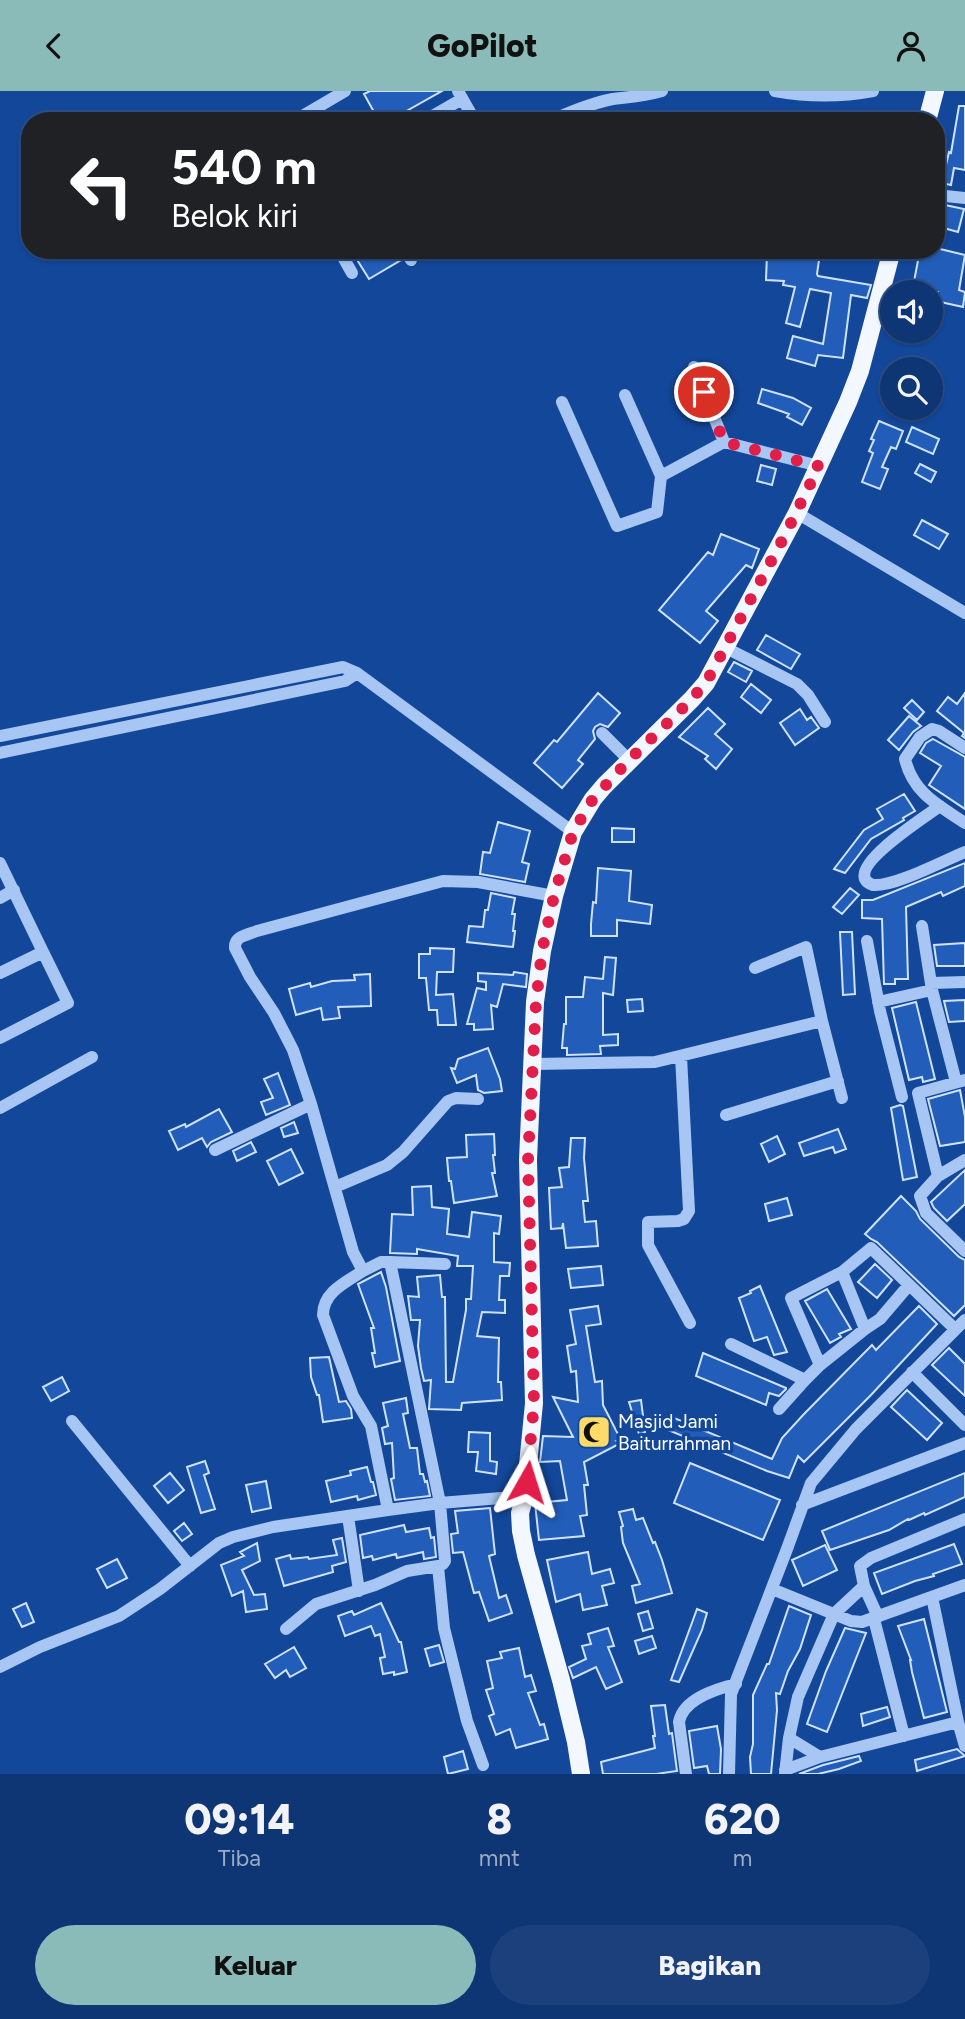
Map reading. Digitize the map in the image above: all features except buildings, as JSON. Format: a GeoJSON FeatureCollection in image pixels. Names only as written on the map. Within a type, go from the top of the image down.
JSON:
{"type":"FeatureCollection","features":[{"type":"Feature","properties":{"kind":"main road"},"geometry":{"type":"LineString","coordinates":[[929,112],[935,91]]}},
{"type":"Feature","properties":{"kind":"main road"},"geometry":{"type":"LineString","coordinates":[[581,1774],[561,1680],[526,1555],[520,1513],[526,1496],[534,1403],[528,1160],[536,1002],[542,951],[554,896],[573,832],[593,799],[706,683],[797,513],[860,371],[890,259]]}},
{"type":"Feature","properties":{"kind":"street"},"geometry":{"type":"LineString","coordinates":[[309,112],[345,91]]}},
{"type":"Feature","properties":{"kind":"street"},"geometry":{"type":"LineString","coordinates":[[569,112],[611,99],[662,91]]}},
{"type":"Feature","properties":{"kind":"street"},"geometry":{"type":"LineString","coordinates":[[775,91],[816,96],[873,91]]}},
{"type":"Feature","properties":{"kind":"street"},"geometry":{"type":"LineString","coordinates":[[437,112],[460,95],[470,112]]}},
{"type":"Feature","properties":{"kind":"street"},"geometry":{"type":"LineString","coordinates":[[945,196],[965,198]]}},
{"type":"Feature","properties":{"kind":"street"},"geometry":{"type":"LineString","coordinates":[[344,259],[352,273]]}},
{"type":"Feature","properties":{"kind":"street"},"geometry":{"type":"LineString","coordinates":[[694,367],[724,442]]}},
{"type":"Feature","properties":{"kind":"street"},"geometry":{"type":"LineString","coordinates":[[562,402],[617,526],[657,512],[661,476],[625,395]]}},
{"type":"Feature","properties":{"kind":"street"},"geometry":{"type":"LineString","coordinates":[[661,476],[724,442],[819,466]]}},
{"type":"Feature","properties":{"kind":"street"},"geometry":{"type":"LineString","coordinates":[[797,513],[965,613]]}},
{"type":"Feature","properties":{"kind":"street"},"geometry":{"type":"LineString","coordinates":[[726,648],[796,684],[808,695],[825,722]]}},
{"type":"Feature","properties":{"kind":"street"},"geometry":{"type":"LineString","coordinates":[[0,736],[343,667],[357,673],[573,832]]}},
{"type":"Feature","properties":{"kind":"street"},"geometry":{"type":"LineString","coordinates":[[0,753],[345,681],[357,673]]}},
{"type":"Feature","properties":{"kind":"street"},"geometry":{"type":"LineString","coordinates":[[965,748],[932,729],[920,737],[905,759],[913,782],[940,806],[965,823]]}},
{"type":"Feature","properties":{"kind":"street"},"geometry":{"type":"LineString","coordinates":[[601,733],[629,760]]}},
{"type":"Feature","properties":{"kind":"street"},"geometry":{"type":"LineString","coordinates":[[940,806],[873,857],[865,872],[866,881],[870,885],[891,882],[965,852]]}},
{"type":"Feature","properties":{"kind":"street"},"geometry":{"type":"LineString","coordinates":[[0,863],[68,1003],[0,1038]]}},
{"type":"Feature","properties":{"kind":"street"},"geometry":{"type":"LineString","coordinates":[[363,1271],[353,1252],[312,1104],[293,1050],[238,954],[235,948],[236,940],[321,912],[443,881],[478,881],[554,896]]}},
{"type":"Feature","properties":{"kind":"street"},"geometry":{"type":"LineString","coordinates":[[0,898],[14,890]]}},
{"type":"Feature","properties":{"kind":"street"},"geometry":{"type":"LineString","coordinates":[[867,941],[898,1098],[918,1093],[961,1081],[932,987],[922,926]]}},
{"type":"Feature","properties":{"kind":"street"},"geometry":{"type":"LineString","coordinates":[[755,968],[806,947],[842,1098]]}},
{"type":"Feature","properties":{"kind":"street"},"geometry":{"type":"LineString","coordinates":[[0,973],[43,952]]}},
{"type":"Feature","properties":{"kind":"street"},"geometry":{"type":"LineString","coordinates":[[878,1002],[932,987],[965,982]]}},
{"type":"Feature","properties":{"kind":"street"},"geometry":{"type":"LineString","coordinates":[[533,1064],[655,1062],[822,1021]]}},
{"type":"Feature","properties":{"kind":"street"},"geometry":{"type":"LineString","coordinates":[[681,1056],[688,1211],[684,1219],[678,1221],[648,1222],[648,1245],[690,1323]]}},
{"type":"Feature","properties":{"kind":"street"},"geometry":{"type":"LineString","coordinates":[[0,1108],[92,1057]]}},
{"type":"Feature","properties":{"kind":"street"},"geometry":{"type":"LineString","coordinates":[[726,1115],[838,1081]]}},
{"type":"Feature","properties":{"kind":"street"},"geometry":{"type":"LineString","coordinates":[[918,1093],[938,1176]]}},
{"type":"Feature","properties":{"kind":"street"},"geometry":{"type":"LineString","coordinates":[[335,1187],[387,1165],[403,1152],[448,1101],[456,1098],[478,1099]]}},
{"type":"Feature","properties":{"kind":"street"},"geometry":{"type":"LineString","coordinates":[[215,1150],[312,1104]]}},
{"type":"Feature","properties":{"kind":"street"},"geometry":{"type":"LineString","coordinates":[[965,1160],[938,1176],[920,1196],[926,1213],[960,1247],[965,1232]]}},
{"type":"Feature","properties":{"kind":"street"},"geometry":{"type":"LineString","coordinates":[[820,1365],[791,1298],[842,1272],[871,1248],[955,1329]]}},
{"type":"Feature","properties":{"kind":"street"},"geometry":{"type":"LineString","coordinates":[[388,1510],[371,1426],[353,1397],[323,1315],[323,1306],[327,1297],[363,1271],[381,1262],[445,1264]]}},
{"type":"Feature","properties":{"kind":"street"},"geometry":{"type":"LineString","coordinates":[[286,1629],[316,1604],[359,1591],[407,1571],[438,1566],[443,1564],[446,1557],[440,1503],[390,1262]]}},
{"type":"Feature","properties":{"kind":"street"},"geometry":{"type":"LineString","coordinates":[[842,1272],[865,1329]]}},
{"type":"Feature","properties":{"kind":"street"},"geometry":{"type":"LineString","coordinates":[[779,1409],[820,1365],[880,1319],[909,1285]]}},
{"type":"Feature","properties":{"kind":"street"},"geometry":{"type":"LineString","coordinates":[[729,1774],[730,1703],[811,1483],[856,1429],[965,1319]]}},
{"type":"Feature","properties":{"kind":"street"},"geometry":{"type":"LineString","coordinates":[[731,1344],[805,1380]]}},
{"type":"Feature","properties":{"kind":"street"},"geometry":{"type":"LineString","coordinates":[[912,1372],[965,1425]]}},
{"type":"Feature","properties":{"kind":"street"},"geometry":{"type":"LineString","coordinates":[[72,1421],[190,1566]]}},
{"type":"Feature","properties":{"kind":"street"},"geometry":{"type":"LineString","coordinates":[[802,1505],[965,1443]]}},
{"type":"Feature","properties":{"kind":"street"},"geometry":{"type":"LineString","coordinates":[[0,1667],[51,1642],[119,1616],[219,1543],[233,1537],[273,1527],[348,1515],[440,1503],[526,1496]]}},
{"type":"Feature","properties":{"kind":"street"},"geometry":{"type":"LineString","coordinates":[[348,1515],[359,1591]]}},
{"type":"Feature","properties":{"kind":"street"},"geometry":{"type":"LineString","coordinates":[[904,1736],[876,1618],[860,1566],[965,1519]]}},
{"type":"Feature","properties":{"kind":"street"},"geometry":{"type":"LineString","coordinates":[[438,1566],[444,1628],[467,1721],[483,1765]]}},
{"type":"Feature","properties":{"kind":"street"},"geometry":{"type":"LineString","coordinates":[[772,1589],[851,1621],[862,1622],[965,1585]]}},
{"type":"Feature","properties":{"kind":"street"},"geometry":{"type":"LineString","coordinates":[[864,1586],[834,1614],[798,1697],[785,1772],[820,1758],[958,1722]]}},
{"type":"Feature","properties":{"kind":"street"},"geometry":{"type":"LineString","coordinates":[[932,1597],[965,1746]]}},
{"type":"Feature","properties":{"kind":"street"},"geometry":{"type":"LineString","coordinates":[[685,1774],[680,1716],[686,1707],[702,1696],[736,1684]]}},
{"type":"Feature","properties":{"kind":"street"},"geometry":{"type":"LineString","coordinates":[[789,1738],[820,1758]]}},
{"type":"Feature","properties":{"kind":"place","name":"Masjid Jami Baiturrahman"},"geometry":{"type":"Point","coordinates":[594,1432]}},
{"type":"Feature","properties":{"kind":"route"},"geometry":{"type":"LineString","coordinates":[[527,1482],[534,1403],[528,1160],[536,1002],[542,951],[554,896],[573,832],[586,810],[604,786],[706,683],[797,513],[819,466],[724,442],[704,392]]}}]}
